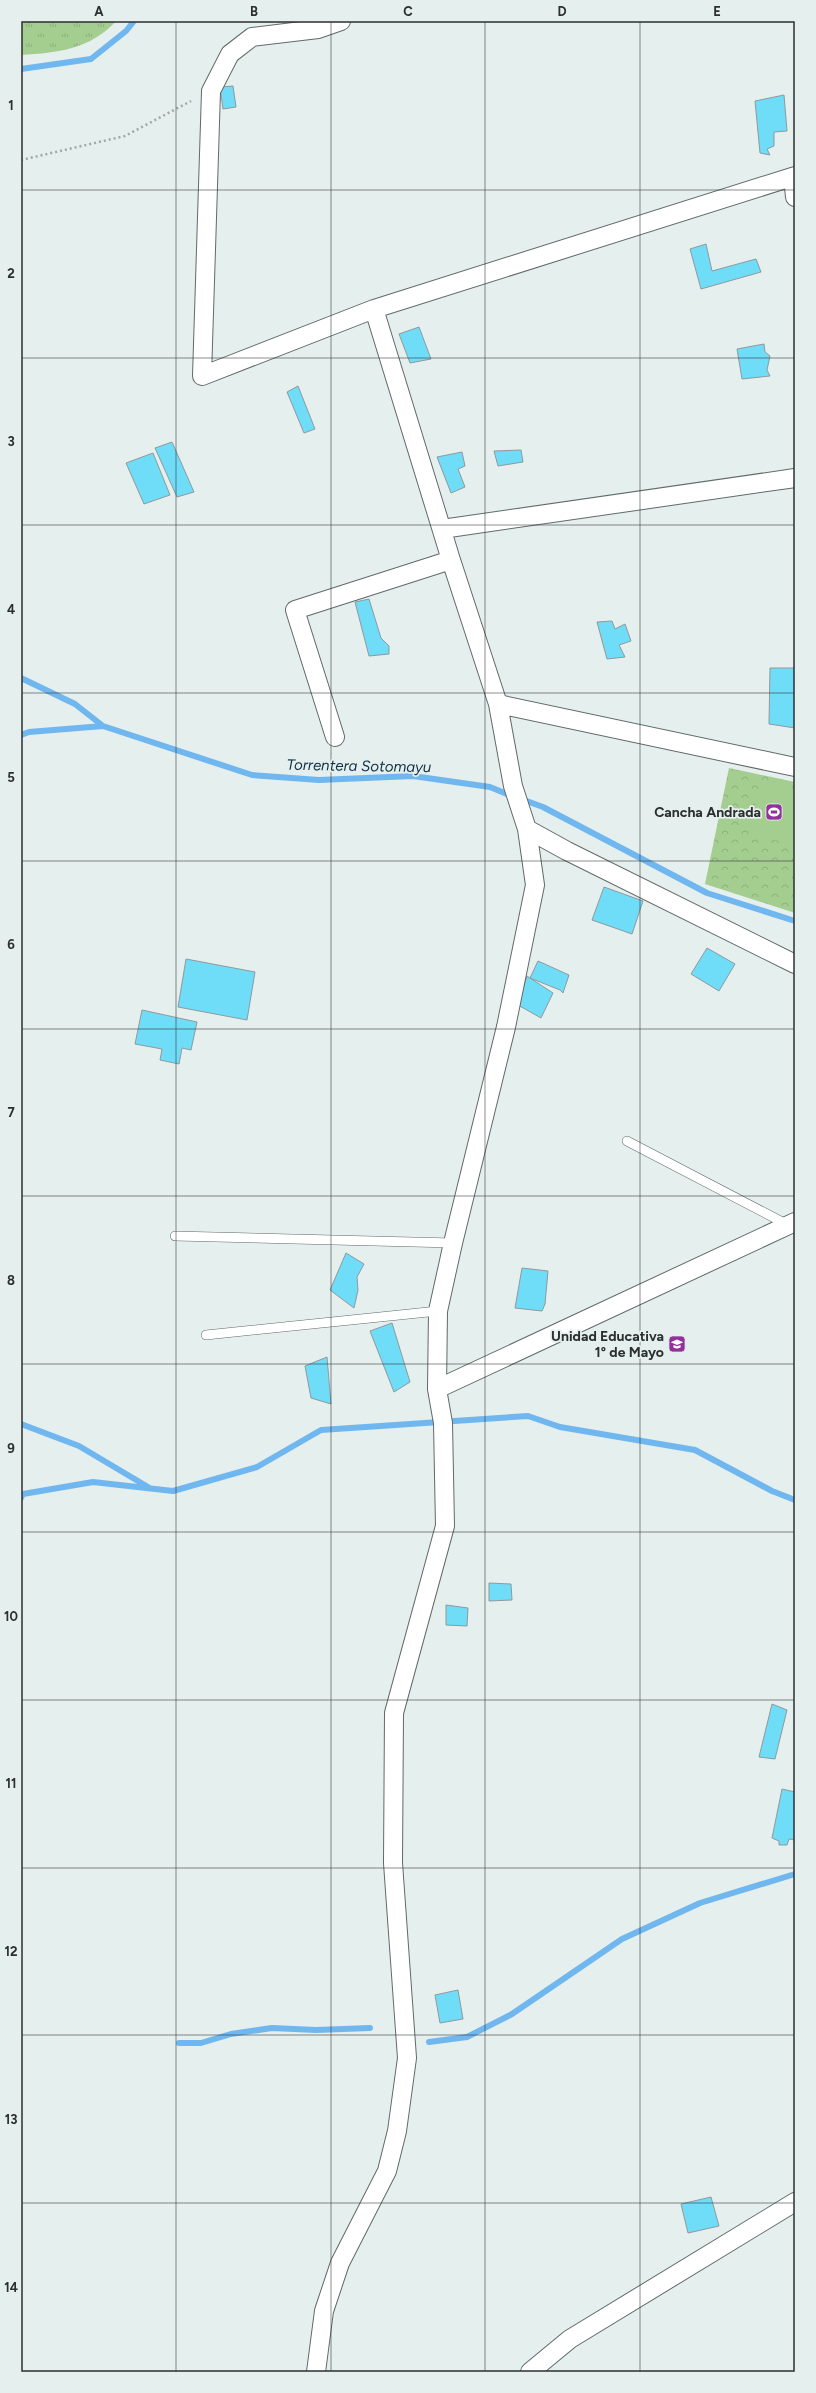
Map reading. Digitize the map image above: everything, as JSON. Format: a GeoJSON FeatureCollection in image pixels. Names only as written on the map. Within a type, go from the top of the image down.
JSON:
{"type":"FeatureCollection","features":[{"type":"Feature","properties":{"kind":"street"},"geometry":{"type":"LineString","coordinates":[[341,21],[318,30],[252,37],[230,54],[211,91],[202,376],[374,309],[794,177],[795,197]]}},
{"type":"Feature","properties":{"kind":"street"},"geometry":{"type":"LineString","coordinates":[[316,2372],[324,2311],[340,2263],[387,2171],[397,2132],[407,2058],[393,1864],[394,1713],[445,1526],[443,1423],[437,1389],[438,1311],[453,1243],[506,1027],[534,885],[528,829],[513,786],[498,704],[451,560],[374,309]]}},
{"type":"Feature","properties":{"kind":"street"},"geometry":{"type":"LineString","coordinates":[[442,530],[795,478]]}},
{"type":"Feature","properties":{"kind":"street"},"geometry":{"type":"LineString","coordinates":[[335,737],[294,610],[451,560]]}},
{"type":"Feature","properties":{"kind":"street"},"geometry":{"type":"LineString","coordinates":[[498,704],[795,767]]}},
{"type":"Feature","properties":{"kind":"street"},"geometry":{"type":"LineString","coordinates":[[528,829],[567,851],[795,964]]}},
{"type":"Feature","properties":{"kind":"street"},"geometry":{"type":"LineString","coordinates":[[437,1389],[791,1224]]}},
{"type":"Feature","properties":{"kind":"street"},"geometry":{"type":"LineString","coordinates":[[530,2372],[570,2339],[795,2202]]}},
{"type":"Feature","properties":{"kind":"lane"},"geometry":{"type":"LineString","coordinates":[[627,1141],[791,1224]]}},
{"type":"Feature","properties":{"kind":"lane"},"geometry":{"type":"LineString","coordinates":[[175,1236],[453,1243]]}},
{"type":"Feature","properties":{"kind":"lane"},"geometry":{"type":"LineString","coordinates":[[206,1335],[438,1311]]}},
{"type":"Feature","properties":{"kind":"path"},"geometry":{"type":"LineString","coordinates":[[21,160],[125,136],[211,91]]}},
{"type":"Feature","properties":{"kind":"green space"},"geometry":{"type":"Polygon","coordinates":[[[21,21],[116,21],[96,38],[73,48],[48,53],[21,55],[21,21]]]}},
{"type":"Feature","properties":{"kind":"green space"},"geometry":{"type":"Polygon","coordinates":[[[729,768],[795,782],[795,913],[705,884],[729,768]]]}},
{"type":"Feature","properties":{"kind":"green space","name":"Cancha Andrada"},"geometry":{"type":"Polygon","coordinates":[[[760,781],[795,789],[795,844],[749,835],[760,781]]]}},
{"type":"Feature","properties":{"kind":"building"},"geometry":{"type":"Polygon","coordinates":[[[233,86],[236,107],[223,109],[220,87],[233,86]]]}},
{"type":"Feature","properties":{"kind":"building"},"geometry":{"type":"Polygon","coordinates":[[[784,95],[787,131],[774,132],[774,146],[767,149],[770,155],[760,153],[755,101],[784,95]]]}},
{"type":"Feature","properties":{"kind":"building"},"geometry":{"type":"Polygon","coordinates":[[[706,244],[712,271],[756,259],[761,272],[701,289],[690,249],[706,244]]]}},
{"type":"Feature","properties":{"kind":"building"},"geometry":{"type":"Polygon","coordinates":[[[419,327],[431,359],[410,363],[399,334],[419,327]]]}},
{"type":"Feature","properties":{"kind":"building"},"geometry":{"type":"Polygon","coordinates":[[[764,344],[765,352],[770,356],[767,370],[770,376],[742,379],[737,349],[764,344]]]}},
{"type":"Feature","properties":{"kind":"building"},"geometry":{"type":"Polygon","coordinates":[[[298,386],[315,429],[304,433],[287,392],[298,386]]]}},
{"type":"Feature","properties":{"kind":"building"},"geometry":{"type":"Polygon","coordinates":[[[172,442],[194,492],[177,497],[155,448],[172,442]]]}},
{"type":"Feature","properties":{"kind":"building"},"geometry":{"type":"Polygon","coordinates":[[[521,450],[523,462],[498,466],[494,451],[521,450]]]}},
{"type":"Feature","properties":{"kind":"building"},"geometry":{"type":"Polygon","coordinates":[[[462,452],[465,466],[458,469],[465,487],[451,493],[437,457],[462,452]]]}},
{"type":"Feature","properties":{"kind":"building"},"geometry":{"type":"Polygon","coordinates":[[[153,453],[170,495],[144,504],[126,463],[153,453]]]}},
{"type":"Feature","properties":{"kind":"building"},"geometry":{"type":"Polygon","coordinates":[[[369,599],[381,638],[389,646],[389,654],[369,656],[355,602],[369,599]]]}},
{"type":"Feature","properties":{"kind":"building"},"geometry":{"type":"Polygon","coordinates":[[[612,621],[615,629],[625,624],[631,641],[619,645],[625,657],[607,659],[597,622],[612,621]]]}},
{"type":"Feature","properties":{"kind":"building"},"geometry":{"type":"Polygon","coordinates":[[[770,668],[795,668],[795,728],[769,724],[770,668]]]}},
{"type":"Feature","properties":{"kind":"building"},"geometry":{"type":"Polygon","coordinates":[[[604,887],[643,901],[632,934],[592,920],[604,887]]]}},
{"type":"Feature","properties":{"kind":"building"},"geometry":{"type":"Polygon","coordinates":[[[707,948],[735,964],[719,991],[691,974],[707,948]]]}},
{"type":"Feature","properties":{"kind":"building"},"geometry":{"type":"Polygon","coordinates":[[[186,959],[255,972],[247,1020],[178,1007],[186,959]]]}},
{"type":"Feature","properties":{"kind":"building"},"geometry":{"type":"Polygon","coordinates":[[[538,961],[569,975],[563,993],[560,990],[530,978],[538,961]]]}},
{"type":"Feature","properties":{"kind":"building"},"geometry":{"type":"Polygon","coordinates":[[[527,976],[553,993],[541,1018],[518,1005],[527,976]]]}},
{"type":"Feature","properties":{"kind":"building"},"geometry":{"type":"Polygon","coordinates":[[[142,1010],[197,1022],[191,1050],[182,1048],[179,1064],[160,1060],[162,1049],[135,1044],[142,1010]]]}},
{"type":"Feature","properties":{"kind":"building"},"geometry":{"type":"Polygon","coordinates":[[[346,1253],[364,1264],[357,1277],[358,1290],[354,1308],[330,1290],[346,1253]]]}},
{"type":"Feature","properties":{"kind":"building"},"geometry":{"type":"Polygon","coordinates":[[[522,1268],[548,1271],[545,1304],[542,1311],[515,1308],[522,1268]]]}},
{"type":"Feature","properties":{"kind":"building"},"geometry":{"type":"Polygon","coordinates":[[[392,1323],[410,1382],[394,1392],[370,1331],[392,1323]]]}},
{"type":"Feature","properties":{"kind":"building"},"geometry":{"type":"Polygon","coordinates":[[[327,1357],[331,1404],[311,1398],[305,1366],[327,1357]]]}},
{"type":"Feature","properties":{"kind":"building"},"geometry":{"type":"Polygon","coordinates":[[[489,1583],[511,1584],[512,1600],[489,1601],[489,1583]]]}},
{"type":"Feature","properties":{"kind":"building"},"geometry":{"type":"Polygon","coordinates":[[[446,1605],[468,1608],[467,1626],[446,1625],[446,1605]]]}},
{"type":"Feature","properties":{"kind":"building"},"geometry":{"type":"Polygon","coordinates":[[[772,1704],[787,1710],[775,1759],[759,1757],[772,1704]]]}},
{"type":"Feature","properties":{"kind":"building"},"geometry":{"type":"Polygon","coordinates":[[[782,1789],[795,1792],[795,1840],[789,1839],[787,1845],[779,1845],[779,1841],[772,1838],[782,1789]]]}},
{"type":"Feature","properties":{"kind":"building"},"geometry":{"type":"Polygon","coordinates":[[[458,1990],[463,2019],[440,2023],[435,1995],[458,1990]]]}},
{"type":"Feature","properties":{"kind":"building"},"geometry":{"type":"Polygon","coordinates":[[[711,2197],[719,2226],[688,2233],[681,2204],[711,2197]]]}},
{"type":"Feature","properties":{"kind":"waterway"},"geometry":{"type":"LineString","coordinates":[[21,69],[91,59],[126,31],[134,21]]}},
{"type":"Feature","properties":{"kind":"waterway"},"geometry":{"type":"LineString","coordinates":[[21,678],[75,704],[103,726]]}},
{"type":"Feature","properties":{"kind":"waterway","name":"Torrentera Sotomayu"},"geometry":{"type":"LineString","coordinates":[[21,735],[29,732],[103,726],[252,775],[319,780],[413,776],[490,787],[512,796]]}},
{"type":"Feature","properties":{"kind":"waterway","name":"Torrentera Sotomayu"},"geometry":{"type":"LineString","coordinates":[[521,799],[543,807],[707,893],[795,921]]}},
{"type":"Feature","properties":{"kind":"waterway"},"geometry":{"type":"LineString","coordinates":[[21,1498],[23,1494],[93,1482],[173,1491],[257,1467],[321,1430],[528,1416],[560,1427],[695,1450],[772,1491],[795,1500]]}},
{"type":"Feature","properties":{"kind":"waterway"},"geometry":{"type":"LineString","coordinates":[[21,1424],[79,1446],[148,1487]]}},
{"type":"Feature","properties":{"kind":"waterway"},"geometry":{"type":"LineString","coordinates":[[429,2042],[467,2037],[512,2014],[622,1939],[700,1903],[795,1874]]}},
{"type":"Feature","properties":{"kind":"waterway"},"geometry":{"type":"LineString","coordinates":[[179,2043],[201,2043],[231,2034],[272,2028],[316,2030],[370,2028]]}},
{"type":"Feature","properties":{"kind":"place","name":"Cancha Andrada"},"geometry":{"type":"Point","coordinates":[774,812]}},
{"type":"Feature","properties":{"kind":"place","name":"Unidad Educativa 1° de Mayo"},"geometry":{"type":"Point","coordinates":[677,1344]}}]}
